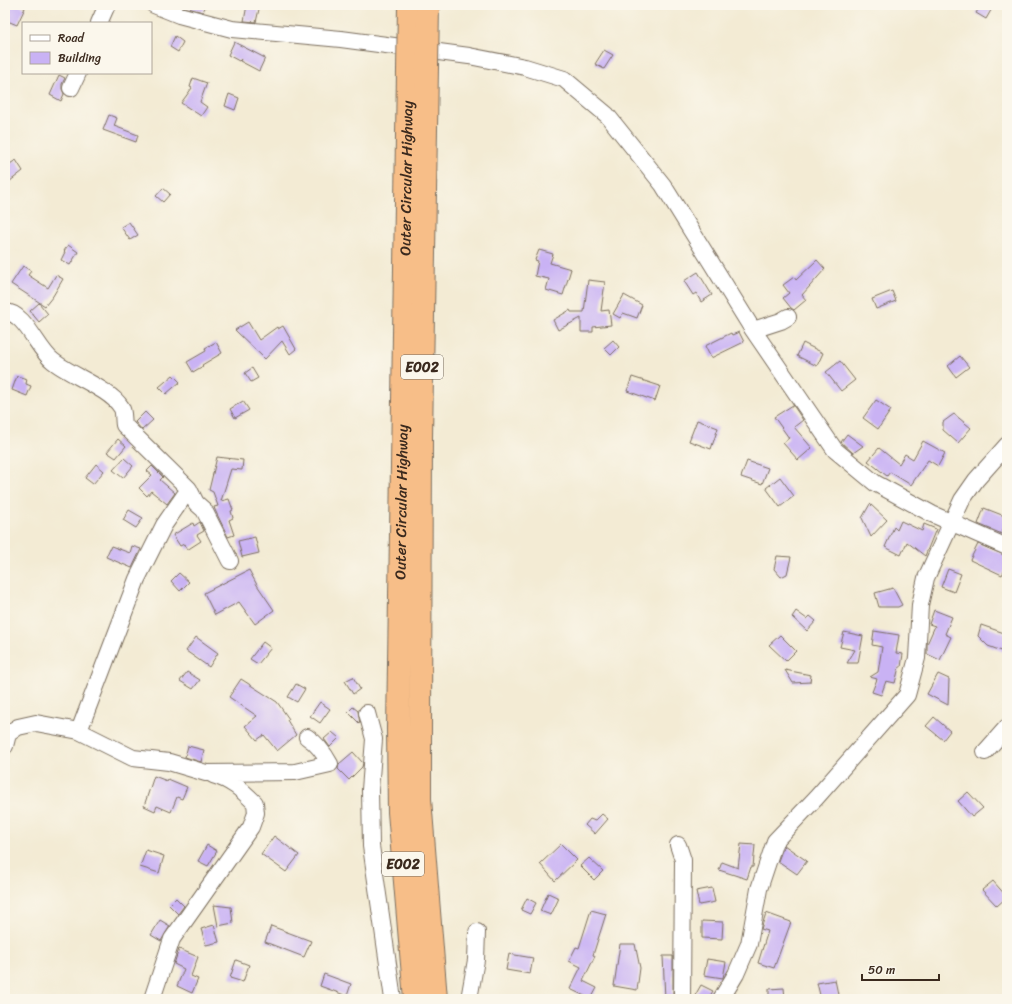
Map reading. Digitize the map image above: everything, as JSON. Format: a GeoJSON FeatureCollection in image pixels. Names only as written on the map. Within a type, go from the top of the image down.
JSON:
{"type":"FeatureCollection","features":[{"type":"Feature","properties":{"kind":"highway","name":"Outer Circular Highway"},"geometry":{"type":"LineString","coordinates":[[409,5],[398,728],[399,812],[415,999]]}},
{"type":"Feature","properties":{"kind":"highway","name":"Outer Circular Highway"},"geometry":{"type":"LineString","coordinates":[[428,5],[421,439],[420,799],[436,999]]}},
{"type":"Feature","properties":{"kind":"street"},"geometry":{"type":"LineString","coordinates":[[99,22],[107,5]]}},
{"type":"Feature","properties":{"kind":"street"},"geometry":{"type":"LineString","coordinates":[[154,5],[180,10],[232,29],[341,39],[469,56],[525,68],[564,79],[607,115],[663,185],[753,330],[835,450],[875,483],[932,514],[1007,547]]}},
{"type":"Feature","properties":{"kind":"street"},"geometry":{"type":"LineString","coordinates":[[71,88],[78,74]]}},
{"type":"Feature","properties":{"kind":"street"},"geometry":{"type":"LineString","coordinates":[[5,312],[15,314],[21,320],[40,349],[52,361],[114,399],[123,408],[124,425],[189,489],[196,503],[204,510],[230,561]]}},
{"type":"Feature","properties":{"kind":"street"},"geometry":{"type":"LineString","coordinates":[[753,330],[781,321],[788,316]]}},
{"type":"Feature","properties":{"kind":"street"},"geometry":{"type":"LineString","coordinates":[[721,999],[736,974],[749,944],[758,888],[775,841],[816,798],[907,695],[917,658],[920,605],[926,578],[962,500],[976,480],[1007,445]]}},
{"type":"Feature","properties":{"kind":"street"},"geometry":{"type":"LineString","coordinates":[[79,731],[137,579],[164,525],[189,489]]}},
{"type":"Feature","properties":{"kind":"street"},"geometry":{"type":"LineString","coordinates":[[367,713],[374,740],[370,809],[371,846],[393,999]]}},
{"type":"Feature","properties":{"kind":"street"},"geometry":{"type":"LineString","coordinates":[[5,746],[8,734],[18,727],[36,724],[79,731],[133,758],[169,762],[225,778],[242,789],[255,803],[256,813],[251,827],[172,940],[152,999]]}},
{"type":"Feature","properties":{"kind":"street"},"geometry":{"type":"LineString","coordinates":[[985,752],[1007,727]]}},
{"type":"Feature","properties":{"kind":"street"},"geometry":{"type":"LineString","coordinates":[[206,773],[248,771],[268,773],[295,772],[330,764],[324,752],[314,741],[307,737]]}},
{"type":"Feature","properties":{"kind":"street"},"geometry":{"type":"LineString","coordinates":[[678,845],[683,860],[682,999]]}},
{"type":"Feature","properties":{"kind":"street"},"geometry":{"type":"LineString","coordinates":[[469,999],[476,960],[477,932]]}},
{"type":"Feature","properties":{"kind":"building"},"geometry":{"type":"Polygon","coordinates":[[[5,5],[19,5],[25,8],[17,25],[5,20],[5,5]]]}},
{"type":"Feature","properties":{"kind":"building"},"geometry":{"type":"Polygon","coordinates":[[[185,5],[206,5],[203,12],[184,7],[185,5]]]}},
{"type":"Feature","properties":{"kind":"building"},"geometry":{"type":"Polygon","coordinates":[[[247,5],[260,5],[256,22],[244,21],[247,5]]]}},
{"type":"Feature","properties":{"kind":"building"},"geometry":{"type":"Polygon","coordinates":[[[981,5],[994,5],[986,19],[976,13],[981,5]]]}},
{"type":"Feature","properties":{"kind":"building"},"geometry":{"type":"Polygon","coordinates":[[[175,36],[183,42],[178,52],[170,47],[175,36]]]}},
{"type":"Feature","properties":{"kind":"building"},"geometry":{"type":"Polygon","coordinates":[[[234,42],[265,58],[259,71],[240,61],[241,59],[239,61],[228,55],[234,42]]]}},
{"type":"Feature","properties":{"kind":"building"},"geometry":{"type":"Polygon","coordinates":[[[604,50],[613,55],[604,69],[595,64],[604,50]]]}},
{"type":"Feature","properties":{"kind":"building"},"geometry":{"type":"Polygon","coordinates":[[[59,75],[65,78],[62,84],[64,94],[61,101],[50,95],[59,75]]]}},
{"type":"Feature","properties":{"kind":"building"},"geometry":{"type":"Polygon","coordinates":[[[193,78],[207,83],[200,102],[207,107],[201,116],[181,103],[192,88],[190,87],[193,78]]]}},
{"type":"Feature","properties":{"kind":"building"},"geometry":{"type":"Polygon","coordinates":[[[229,94],[239,98],[235,110],[225,106],[229,94]]]}},
{"type":"Feature","properties":{"kind":"building"},"geometry":{"type":"Polygon","coordinates":[[[109,115],[117,118],[114,126],[138,135],[136,142],[103,130],[109,115]]]}},
{"type":"Feature","properties":{"kind":"building"},"geometry":{"type":"Polygon","coordinates":[[[16,160],[23,171],[5,185],[5,167],[16,160]]]}},
{"type":"Feature","properties":{"kind":"building"},"geometry":{"type":"Polygon","coordinates":[[[163,188],[170,194],[163,202],[156,196],[163,188]]]}},
{"type":"Feature","properties":{"kind":"building"},"geometry":{"type":"Polygon","coordinates":[[[129,222],[138,235],[130,240],[121,227],[129,222]]]}},
{"type":"Feature","properties":{"kind":"building"},"geometry":{"type":"Polygon","coordinates":[[[68,245],[78,252],[70,265],[61,260],[68,245]]]}},
{"type":"Feature","properties":{"kind":"building"},"geometry":{"type":"Polygon","coordinates":[[[539,250],[553,254],[550,263],[571,269],[563,295],[546,290],[549,279],[535,276],[538,261],[535,260],[539,250]]]}},
{"type":"Feature","properties":{"kind":"building"},"geometry":{"type":"Polygon","coordinates":[[[817,260],[825,269],[802,295],[806,300],[794,310],[783,298],[789,293],[783,285],[794,277],[796,280],[817,260]]]}},
{"type":"Feature","properties":{"kind":"building"},"geometry":{"type":"Polygon","coordinates":[[[23,266],[31,271],[28,275],[48,288],[56,275],[63,279],[45,306],[11,284],[23,266]]]}},
{"type":"Feature","properties":{"kind":"building"},"geometry":{"type":"Polygon","coordinates":[[[698,272],[712,295],[701,302],[696,293],[693,295],[684,281],[698,272]]]}},
{"type":"Feature","properties":{"kind":"building"},"geometry":{"type":"Polygon","coordinates":[[[588,280],[605,282],[601,311],[609,310],[611,325],[593,327],[593,332],[581,332],[581,318],[558,330],[553,320],[570,310],[571,312],[584,312],[588,280]]]}},
{"type":"Feature","properties":{"kind":"building"},"geometry":{"type":"Polygon","coordinates":[[[892,291],[896,301],[876,309],[872,299],[892,291]]]}},
{"type":"Feature","properties":{"kind":"building"},"geometry":{"type":"Polygon","coordinates":[[[624,295],[642,305],[637,318],[623,313],[620,318],[613,314],[624,295]]]}},
{"type":"Feature","properties":{"kind":"building"},"geometry":{"type":"Polygon","coordinates":[[[39,303],[48,314],[39,322],[30,311],[39,303]]]}},
{"type":"Feature","properties":{"kind":"building"},"geometry":{"type":"Polygon","coordinates":[[[248,322],[259,340],[277,327],[278,329],[283,326],[296,349],[290,354],[282,341],[265,359],[235,330],[248,322]]]}},
{"type":"Feature","properties":{"kind":"building"},"geometry":{"type":"Polygon","coordinates":[[[739,332],[744,342],[711,358],[705,346],[731,333],[732,335],[739,332]]]}},
{"type":"Feature","properties":{"kind":"building"},"geometry":{"type":"Polygon","coordinates":[[[613,340],[619,347],[611,355],[604,348],[613,340]]]}},
{"type":"Feature","properties":{"kind":"building"},"geometry":{"type":"Polygon","coordinates":[[[216,342],[222,353],[193,372],[187,362],[206,351],[205,348],[216,342]]]}},
{"type":"Feature","properties":{"kind":"building"},"geometry":{"type":"Polygon","coordinates":[[[803,343],[823,353],[817,366],[797,356],[803,343]]]}},
{"type":"Feature","properties":{"kind":"building"},"geometry":{"type":"Polygon","coordinates":[[[960,356],[969,367],[956,377],[948,366],[960,356]]]}},
{"type":"Feature","properties":{"kind":"building"},"geometry":{"type":"Polygon","coordinates":[[[840,361],[855,380],[841,391],[826,372],[840,361]]]}},
{"type":"Feature","properties":{"kind":"building"},"geometry":{"type":"Polygon","coordinates":[[[252,368],[258,378],[251,382],[245,373],[252,368]]]}},
{"type":"Feature","properties":{"kind":"building"},"geometry":{"type":"Polygon","coordinates":[[[173,375],[180,382],[166,394],[159,387],[173,375]]]}},
{"type":"Feature","properties":{"kind":"building"},"geometry":{"type":"Polygon","coordinates":[[[17,376],[27,379],[26,384],[31,386],[27,396],[12,390],[17,376]]]}},
{"type":"Feature","properties":{"kind":"building"},"geometry":{"type":"Polygon","coordinates":[[[632,377],[660,386],[655,401],[627,391],[632,377]]]}},
{"type":"Feature","properties":{"kind":"building"},"geometry":{"type":"Polygon","coordinates":[[[876,400],[891,410],[878,429],[863,418],[876,400]]]}},
{"type":"Feature","properties":{"kind":"building"},"geometry":{"type":"Polygon","coordinates":[[[243,401],[249,410],[235,418],[230,409],[243,401]]]}},
{"type":"Feature","properties":{"kind":"building"},"geometry":{"type":"Polygon","coordinates":[[[793,405],[803,420],[794,427],[812,448],[798,460],[783,443],[789,438],[774,417],[793,405]]]}},
{"type":"Feature","properties":{"kind":"building"},"geometry":{"type":"Polygon","coordinates":[[[145,412],[153,420],[142,430],[135,422],[145,412]]]}},
{"type":"Feature","properties":{"kind":"building"},"geometry":{"type":"Polygon","coordinates":[[[954,414],[971,428],[958,443],[943,430],[943,422],[954,414]]]}},
{"type":"Feature","properties":{"kind":"building"},"geometry":{"type":"Polygon","coordinates":[[[697,420],[718,428],[711,449],[689,441],[697,420]]]}},
{"type":"Feature","properties":{"kind":"building"},"geometry":{"type":"Polygon","coordinates":[[[847,434],[863,446],[853,453],[841,442],[847,434]]]}},
{"type":"Feature","properties":{"kind":"building"},"geometry":{"type":"Polygon","coordinates":[[[118,439],[126,446],[116,458],[107,452],[118,439]]]}},
{"type":"Feature","properties":{"kind":"building"},"geometry":{"type":"Polygon","coordinates":[[[923,441],[945,453],[938,466],[928,460],[911,485],[890,472],[887,476],[868,461],[879,448],[899,464],[905,454],[913,459],[923,441]]]}},
{"type":"Feature","properties":{"kind":"building"},"geometry":{"type":"Polygon","coordinates":[[[217,457],[243,460],[242,470],[231,469],[221,501],[229,499],[233,510],[231,511],[233,518],[229,520],[234,535],[228,537],[214,507],[218,506],[213,492],[209,490],[217,457]]]}},
{"type":"Feature","properties":{"kind":"building"},"geometry":{"type":"Polygon","coordinates":[[[124,458],[133,466],[123,478],[113,470],[124,458]]]}},
{"type":"Feature","properties":{"kind":"building"},"geometry":{"type":"Polygon","coordinates":[[[747,461],[768,468],[762,484],[741,477],[747,461]]]}},
{"type":"Feature","properties":{"kind":"building"},"geometry":{"type":"Polygon","coordinates":[[[96,464],[104,471],[93,484],[85,478],[96,464]]]}},
{"type":"Feature","properties":{"kind":"building"},"geometry":{"type":"Polygon","coordinates":[[[152,466],[163,477],[160,480],[175,493],[167,504],[151,491],[147,496],[139,488],[152,475],[147,471],[152,466]]]}},
{"type":"Feature","properties":{"kind":"building"},"geometry":{"type":"Polygon","coordinates":[[[780,477],[794,496],[780,507],[766,488],[780,477]]]}},
{"type":"Feature","properties":{"kind":"building"},"geometry":{"type":"Polygon","coordinates":[[[870,504],[887,520],[871,537],[862,518],[870,504]]]}},
{"type":"Feature","properties":{"kind":"building"},"geometry":{"type":"Polygon","coordinates":[[[984,508],[1007,517],[1002,534],[978,524],[984,508]]]}},
{"type":"Feature","properties":{"kind":"building"},"geometry":{"type":"Polygon","coordinates":[[[129,510],[143,518],[136,528],[123,520],[129,510]]]}},
{"type":"Feature","properties":{"kind":"building"},"geometry":{"type":"Polygon","coordinates":[[[901,521],[922,531],[924,524],[936,529],[925,556],[907,542],[901,555],[885,547],[894,527],[897,530],[901,521]]]}},
{"type":"Feature","properties":{"kind":"building"},"geometry":{"type":"Polygon","coordinates":[[[200,522],[204,531],[197,535],[201,541],[187,550],[184,544],[180,546],[173,535],[193,523],[194,526],[200,522]]]}},
{"type":"Feature","properties":{"kind":"building"},"geometry":{"type":"Polygon","coordinates":[[[255,537],[259,553],[242,557],[238,541],[255,537]]]}},
{"type":"Feature","properties":{"kind":"building"},"geometry":{"type":"Polygon","coordinates":[[[978,544],[1007,556],[1007,566],[1002,575],[970,560],[978,544]]]}},
{"type":"Feature","properties":{"kind":"building"},"geometry":{"type":"Polygon","coordinates":[[[111,546],[130,553],[132,546],[141,549],[132,568],[106,557],[111,546]]]}},
{"type":"Feature","properties":{"kind":"building"},"geometry":{"type":"Polygon","coordinates":[[[777,556],[791,557],[787,574],[781,577],[774,569],[777,556]]]}},
{"type":"Feature","properties":{"kind":"building"},"geometry":{"type":"Polygon","coordinates":[[[948,569],[961,574],[954,592],[941,587],[948,569]]]}},
{"type":"Feature","properties":{"kind":"building"},"geometry":{"type":"Polygon","coordinates":[[[249,570],[274,610],[255,624],[239,602],[215,615],[204,593],[249,570]]]}},
{"type":"Feature","properties":{"kind":"building"},"geometry":{"type":"Polygon","coordinates":[[[179,573],[189,582],[180,591],[171,581],[179,573]]]}},
{"type":"Feature","properties":{"kind":"building"},"geometry":{"type":"Polygon","coordinates":[[[893,588],[902,605],[898,607],[879,607],[875,593],[893,588]]]}},
{"type":"Feature","properties":{"kind":"building"},"geometry":{"type":"Polygon","coordinates":[[[934,610],[952,617],[945,634],[951,637],[940,660],[927,654],[927,644],[935,626],[929,624],[934,610]]]}},
{"type":"Feature","properties":{"kind":"building"},"geometry":{"type":"Polygon","coordinates":[[[796,611],[807,619],[810,616],[816,621],[807,631],[792,617],[796,611]]]}},
{"type":"Feature","properties":{"kind":"building"},"geometry":{"type":"Polygon","coordinates":[[[981,625],[1007,634],[1007,653],[988,646],[978,636],[981,625]]]}},
{"type":"Feature","properties":{"kind":"building"},"geometry":{"type":"Polygon","coordinates":[[[874,631],[899,635],[896,653],[903,654],[901,667],[899,667],[895,683],[886,681],[881,695],[872,692],[877,679],[870,677],[878,672],[882,647],[872,645],[874,631]]]}},
{"type":"Feature","properties":{"kind":"building"},"geometry":{"type":"Polygon","coordinates":[[[844,632],[863,636],[858,663],[847,663],[855,650],[840,647],[844,632]]]}},
{"type":"Feature","properties":{"kind":"building"},"geometry":{"type":"Polygon","coordinates":[[[780,635],[796,651],[786,661],[769,645],[780,635]]]}},
{"type":"Feature","properties":{"kind":"building"},"geometry":{"type":"Polygon","coordinates":[[[196,637],[218,653],[209,667],[186,651],[196,637]]]}},
{"type":"Feature","properties":{"kind":"building"},"geometry":{"type":"Polygon","coordinates":[[[263,642],[271,648],[258,664],[250,659],[263,642]]]}},
{"type":"Feature","properties":{"kind":"building"},"geometry":{"type":"Polygon","coordinates":[[[785,670],[811,675],[810,682],[793,683],[785,670]]]}},
{"type":"Feature","properties":{"kind":"building"},"geometry":{"type":"Polygon","coordinates":[[[187,672],[200,680],[193,689],[180,681],[187,672]]]}},
{"type":"Feature","properties":{"kind":"building"},"geometry":{"type":"Polygon","coordinates":[[[938,674],[949,679],[948,705],[927,694],[938,674]]]}},
{"type":"Feature","properties":{"kind":"building"},"geometry":{"type":"Polygon","coordinates":[[[353,677],[360,689],[353,694],[345,681],[353,677]]]}},
{"type":"Feature","properties":{"kind":"building"},"geometry":{"type":"Polygon","coordinates":[[[241,679],[277,702],[289,719],[287,720],[296,735],[277,751],[264,735],[257,740],[245,726],[257,716],[229,697],[241,679]]]}},
{"type":"Feature","properties":{"kind":"building"},"geometry":{"type":"Polygon","coordinates":[[[296,684],[305,689],[297,702],[288,697],[296,684]]]}},
{"type":"Feature","properties":{"kind":"building"},"geometry":{"type":"Polygon","coordinates":[[[320,702],[330,709],[320,723],[310,716],[320,702]]]}},
{"type":"Feature","properties":{"kind":"building"},"geometry":{"type":"Polygon","coordinates":[[[353,707],[358,711],[360,724],[348,712],[353,707]]]}},
{"type":"Feature","properties":{"kind":"building"},"geometry":{"type":"Polygon","coordinates":[[[934,717],[950,731],[943,740],[926,726],[934,717]]]}},
{"type":"Feature","properties":{"kind":"building"},"geometry":{"type":"Polygon","coordinates":[[[332,732],[339,738],[330,747],[324,739],[332,732]]]}},
{"type":"Feature","properties":{"kind":"building"},"geometry":{"type":"Polygon","coordinates":[[[188,746],[204,750],[201,762],[185,757],[188,746]]]}},
{"type":"Feature","properties":{"kind":"building"},"geometry":{"type":"Polygon","coordinates":[[[353,752],[363,763],[362,767],[349,780],[338,769],[339,764],[353,752]]]}},
{"type":"Feature","properties":{"kind":"building"},"geometry":{"type":"Polygon","coordinates":[[[154,776],[167,781],[168,779],[187,787],[182,799],[177,797],[171,812],[157,806],[155,811],[144,806],[154,776]]]}},
{"type":"Feature","properties":{"kind":"building"},"geometry":{"type":"Polygon","coordinates":[[[968,792],[983,808],[972,817],[958,801],[968,792]]]}},
{"type":"Feature","properties":{"kind":"building"},"geometry":{"type":"Polygon","coordinates":[[[602,814],[608,819],[595,834],[585,825],[590,819],[595,821],[602,814]]]}},
{"type":"Feature","properties":{"kind":"building"},"geometry":{"type":"Polygon","coordinates":[[[274,836],[299,855],[286,872],[261,854],[274,836]]]}},
{"type":"Feature","properties":{"kind":"building"},"geometry":{"type":"Polygon","coordinates":[[[561,844],[577,860],[555,881],[540,864],[561,844]]]}},
{"type":"Feature","properties":{"kind":"building"},"geometry":{"type":"Polygon","coordinates":[[[741,844],[755,845],[753,867],[751,867],[747,879],[719,870],[722,862],[738,868],[741,844]]]}},
{"type":"Feature","properties":{"kind":"building"},"geometry":{"type":"Polygon","coordinates":[[[207,845],[217,851],[208,866],[198,861],[207,845]]]}},
{"type":"Feature","properties":{"kind":"building"},"geometry":{"type":"Polygon","coordinates":[[[784,845],[807,861],[797,874],[778,861],[784,845]]]}},
{"type":"Feature","properties":{"kind":"building"},"geometry":{"type":"Polygon","coordinates":[[[146,850],[164,856],[159,873],[140,867],[146,850]]]}},
{"type":"Feature","properties":{"kind":"building"},"geometry":{"type":"Polygon","coordinates":[[[589,858],[603,871],[594,880],[580,866],[589,858]]]}},
{"type":"Feature","properties":{"kind":"building"},"geometry":{"type":"Polygon","coordinates":[[[993,881],[1007,897],[997,906],[982,890],[993,881]]]}},
{"type":"Feature","properties":{"kind":"building"},"geometry":{"type":"Polygon","coordinates":[[[712,888],[715,902],[699,905],[696,891],[712,888]]]}},
{"type":"Feature","properties":{"kind":"building"},"geometry":{"type":"Polygon","coordinates":[[[548,893],[559,898],[551,915],[540,911],[548,893]]]}},
{"type":"Feature","properties":{"kind":"building"},"geometry":{"type":"Polygon","coordinates":[[[176,898],[184,906],[178,914],[169,905],[176,898]]]}},
{"type":"Feature","properties":{"kind":"building"},"geometry":{"type":"Polygon","coordinates":[[[527,898],[536,903],[530,914],[521,910],[527,898]]]}},
{"type":"Feature","properties":{"kind":"building"},"geometry":{"type":"Polygon","coordinates":[[[214,905],[231,907],[233,923],[218,926],[214,905]]]}},
{"type":"Feature","properties":{"kind":"building"},"geometry":{"type":"Polygon","coordinates":[[[591,910],[606,914],[593,955],[595,956],[583,981],[597,988],[591,999],[570,989],[581,967],[569,961],[576,947],[579,948],[591,910]]]}},
{"type":"Feature","properties":{"kind":"building"},"geometry":{"type":"Polygon","coordinates":[[[766,913],[791,922],[774,968],[758,963],[768,931],[761,929],[766,913]]]}},
{"type":"Feature","properties":{"kind":"building"},"geometry":{"type":"Polygon","coordinates":[[[160,920],[170,926],[161,941],[151,935],[160,920]]]}},
{"type":"Feature","properties":{"kind":"building"},"geometry":{"type":"Polygon","coordinates":[[[702,921],[723,922],[722,939],[702,938],[702,921]]]}},
{"type":"Feature","properties":{"kind":"building"},"geometry":{"type":"Polygon","coordinates":[[[214,925],[219,942],[206,945],[201,929],[214,925]]]}},
{"type":"Feature","properties":{"kind":"building"},"geometry":{"type":"Polygon","coordinates":[[[271,926],[311,941],[304,957],[265,942],[271,926]]]}},
{"type":"Feature","properties":{"kind":"building"},"geometry":{"type":"Polygon","coordinates":[[[620,944],[635,944],[640,968],[637,990],[614,986],[620,944]]]}},
{"type":"Feature","properties":{"kind":"building"},"geometry":{"type":"Polygon","coordinates":[[[179,949],[198,957],[191,976],[198,979],[192,993],[177,986],[184,969],[174,964],[179,949]]]}},
{"type":"Feature","properties":{"kind":"building"},"geometry":{"type":"Polygon","coordinates":[[[509,954],[533,958],[530,974],[506,970],[509,954]]]}},
{"type":"Feature","properties":{"kind":"building"},"geometry":{"type":"Polygon","coordinates":[[[663,956],[673,956],[673,999],[665,999],[663,956]]]}},
{"type":"Feature","properties":{"kind":"building"},"geometry":{"type":"Polygon","coordinates":[[[707,959],[726,962],[723,978],[704,975],[707,959]]]}},
{"type":"Feature","properties":{"kind":"building"},"geometry":{"type":"Polygon","coordinates":[[[236,960],[249,965],[243,982],[230,978],[236,960]]]}},
{"type":"Feature","properties":{"kind":"building"},"geometry":{"type":"Polygon","coordinates":[[[324,974],[351,984],[347,996],[320,986],[324,974]]]}},
{"type":"Feature","properties":{"kind":"building"},"geometry":{"type":"Polygon","coordinates":[[[835,980],[839,999],[821,999],[817,983],[835,980]]]}},
{"type":"Feature","properties":{"kind":"building"},"geometry":{"type":"Polygon","coordinates":[[[701,985],[713,991],[708,999],[693,999],[701,985]]]}},
{"type":"Feature","properties":{"kind":"building"},"geometry":{"type":"Polygon","coordinates":[[[784,988],[785,999],[769,999],[769,989],[784,988]]]}}]}
